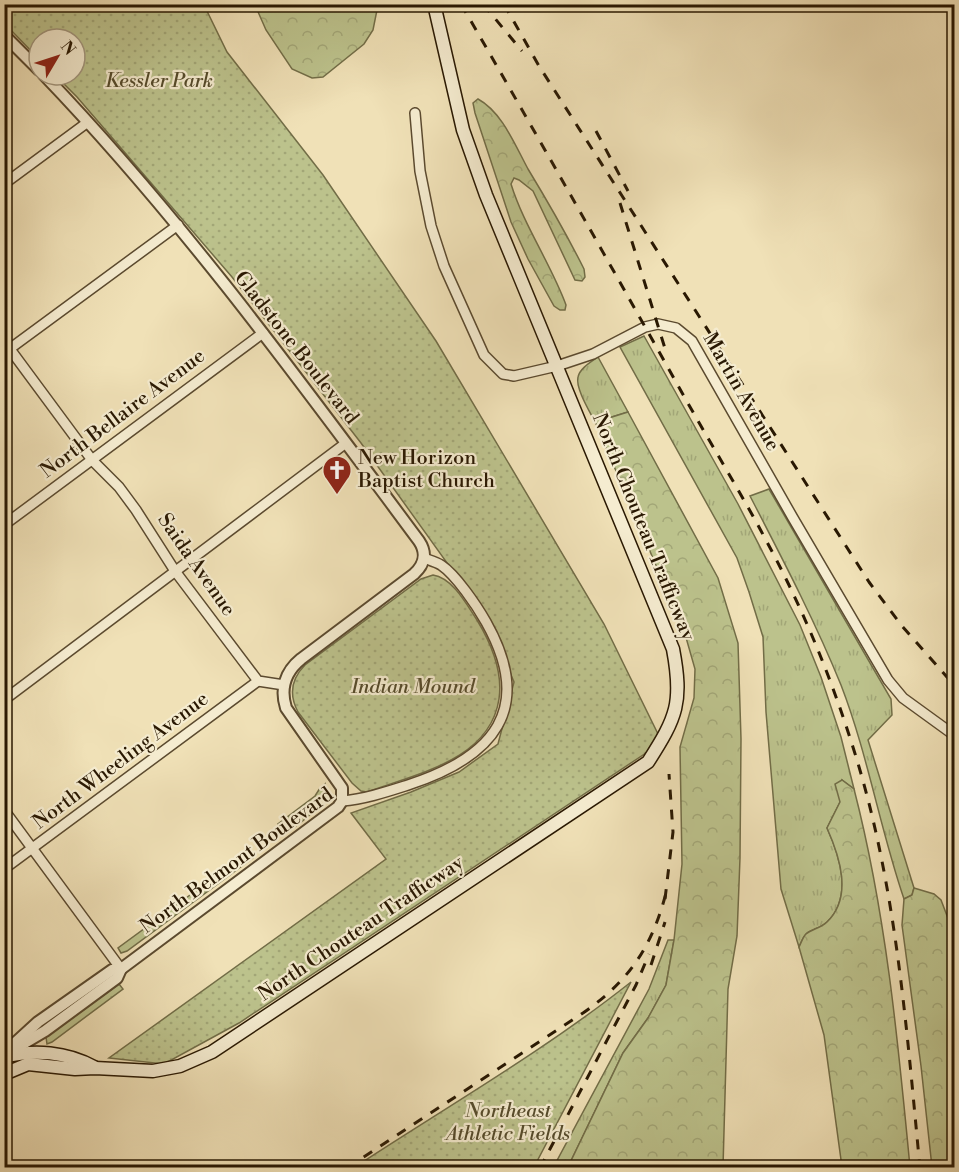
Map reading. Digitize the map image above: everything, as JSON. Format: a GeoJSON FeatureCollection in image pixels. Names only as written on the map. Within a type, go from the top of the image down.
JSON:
{"type":"FeatureCollection","features":[{"type":"Feature","properties":{"kind":"main road","name":"North Chouteau Trafficway"},"geometry":{"type":"LineString","coordinates":[[4,1074],[28,1064],[75,1069],[153,1071],[180,1066],[212,1052],[648,762],[666,734],[677,706],[679,679],[673,649],[486,195],[463,130],[434,4]]}},
{"type":"Feature","properties":{"kind":"main road","name":"North Chouteau Trafficway"},"geometry":{"type":"LineString","coordinates":[[4,1055],[41,1052],[82,1060],[95,1068]]}},
{"type":"Feature","properties":{"kind":"street"},"geometry":{"type":"LineString","coordinates":[[4,35],[27,58]]}},
{"type":"Feature","properties":{"kind":"street","name":"Gladstone Boulevard"},"geometry":{"type":"LineString","coordinates":[[55,87],[178,225],[263,333],[419,541],[424,558]]}},
{"type":"Feature","properties":{"kind":"street","name":"Martin Avenue"},"geometry":{"type":"LineString","coordinates":[[415,113],[420,171],[431,226],[444,266],[484,355],[503,374],[514,376],[557,366],[593,354],[645,327],[657,324],[676,328],[685,333],[692,341],[787,509],[888,680],[903,698],[954,735]]}},
{"type":"Feature","properties":{"kind":"street"},"geometry":{"type":"LineString","coordinates":[[4,184],[88,122]]}},
{"type":"Feature","properties":{"kind":"street"},"geometry":{"type":"LineString","coordinates":[[6,348],[178,225]]}},
{"type":"Feature","properties":{"kind":"street","name":"North Bellaire Avenue"},"geometry":{"type":"LineString","coordinates":[[4,525],[263,333]]}},
{"type":"Feature","properties":{"kind":"street","name":"Saida Avenue"},"geometry":{"type":"LineString","coordinates":[[6,348],[92,460],[119,487],[175,571],[258,681]]}},
{"type":"Feature","properties":{"kind":"street"},"geometry":{"type":"LineString","coordinates":[[4,700],[346,443]]}},
{"type":"Feature","properties":{"kind":"street"},"geometry":{"type":"LineString","coordinates":[[342,801],[342,788],[339,782],[286,708],[284,685],[294,664],[414,574],[424,558]]}},
{"type":"Feature","properties":{"kind":"street","name":"North Belmont Boulevard"},"geometry":{"type":"LineString","coordinates":[[4,1055],[117,978],[121,969],[333,812],[342,801],[365,799],[421,781],[465,760],[485,744],[499,725],[506,702],[507,676],[500,651],[478,609],[441,565],[424,558]]}},
{"type":"Feature","properties":{"kind":"street"},"geometry":{"type":"LineString","coordinates":[[258,681],[284,685]]}},
{"type":"Feature","properties":{"kind":"street","name":"North Wheeling Avenue"},"geometry":{"type":"LineString","coordinates":[[4,869],[258,681]]}},
{"type":"Feature","properties":{"kind":"street"},"geometry":{"type":"LineString","coordinates":[[4,810],[121,969]]}},
{"type":"Feature","properties":{"kind":"street"},"geometry":{"type":"LineString","coordinates":[[42,1027],[46,1047],[59,1055]]}},
{"type":"Feature","properties":{"kind":"green space","name":"Kessler Park"},"geometry":{"type":"Polygon","coordinates":[[[4,5],[204,5],[227,52],[323,175],[436,341],[604,624],[658,734],[649,751],[239,1023],[164,1064],[109,1058],[386,859],[351,813],[459,772],[498,744],[514,682],[488,620],[361,443],[232,277],[67,87],[87,87],[87,27],[27,27],[27,47],[5,24],[4,5]]]}},
{"type":"Feature","properties":{"kind":"green space"},"geometry":{"type":"Polygon","coordinates":[[[255,5],[378,5],[373,30],[364,44],[323,77],[312,78],[292,69],[266,30],[255,5]]]}},
{"type":"Feature","properties":{"kind":"green space"},"geometry":{"type":"Polygon","coordinates":[[[478,99],[494,112],[507,130],[584,269],[585,277],[582,281],[575,280],[533,191],[514,178],[511,184],[516,200],[560,290],[566,305],[565,310],[554,306],[511,222],[475,113],[473,103],[478,99]]]}},
{"type":"Feature","properties":{"kind":"green space"},"geometry":{"type":"Polygon","coordinates":[[[644,336],[738,504],[800,625],[821,677],[841,737],[854,789],[842,780],[840,802],[827,828],[840,864],[842,889],[840,901],[827,922],[806,934],[799,947],[781,889],[766,712],[763,637],[737,558],[620,347],[644,336]]]}},
{"type":"Feature","properties":{"kind":"green space"},"geometry":{"type":"Polygon","coordinates":[[[598,357],[628,412],[612,417],[597,426],[581,395],[578,377],[586,366],[598,357]]]}},
{"type":"Feature","properties":{"kind":"green space"},"geometry":{"type":"Polygon","coordinates":[[[628,412],[718,578],[738,643],[741,739],[740,858],[737,936],[728,989],[723,1167],[568,1167],[623,1053],[648,1018],[666,985],[674,940],[682,864],[680,747],[694,698],[695,669],[685,634],[597,426],[612,417],[628,412]]]}},
{"type":"Feature","properties":{"kind":"green space"},"geometry":{"type":"Polygon","coordinates":[[[769,489],[891,699],[892,715],[868,740],[914,888],[912,895],[904,899],[859,738],[841,685],[809,613],[750,496],[769,489]]]}},
{"type":"Feature","properties":{"kind":"green space","name":"Indian Mound"},"geometry":{"type":"Polygon","coordinates":[[[433,575],[447,581],[459,593],[487,638],[497,668],[500,689],[493,720],[481,737],[448,762],[367,792],[361,791],[352,783],[298,712],[293,699],[294,682],[305,665],[421,579],[433,575]]]}},
{"type":"Feature","properties":{"kind":"green space"},"geometry":{"type":"Polygon","coordinates":[[[842,780],[854,789],[875,883],[890,977],[910,1167],[842,1167],[824,1035],[799,947],[806,934],[827,922],[840,901],[842,876],[840,864],[827,828],[840,802],[835,784],[842,780]]]}},
{"type":"Feature","properties":{"kind":"green space"},"geometry":{"type":"Polygon","coordinates":[[[325,784],[321,801],[316,808],[285,834],[278,824],[315,796],[325,784]]]}},
{"type":"Feature","properties":{"kind":"green space"},"geometry":{"type":"Polygon","coordinates":[[[250,851],[254,857],[127,951],[121,953],[118,948],[250,851]]]}},
{"type":"Feature","properties":{"kind":"green space"},"geometry":{"type":"Polygon","coordinates":[[[914,888],[934,894],[941,900],[954,934],[954,1167],[932,1167],[902,925],[904,899],[912,895],[914,888]]]}},
{"type":"Feature","properties":{"kind":"green space"},"geometry":{"type":"Polygon","coordinates":[[[668,940],[674,940],[666,985],[648,1018],[623,1053],[568,1167],[553,1168],[649,989],[668,940]]]}},
{"type":"Feature","properties":{"kind":"green space","name":"Northeast Athletic Fields"},"geometry":{"type":"Polygon","coordinates":[[[631,982],[534,1167],[355,1167],[530,1055],[631,982]]]}},
{"type":"Feature","properties":{"kind":"green space"},"geometry":{"type":"Polygon","coordinates":[[[119,984],[123,989],[47,1044],[46,1037],[119,984]]]}},
{"type":"Feature","properties":{"kind":"railway"},"geometry":{"type":"LineString","coordinates":[[461,4],[757,524],[803,614],[824,664],[851,741],[879,846],[904,1006],[920,1168]]}},
{"type":"Feature","properties":{"kind":"railway"},"geometry":{"type":"LineString","coordinates":[[483,4],[522,51]]}},
{"type":"Feature","properties":{"kind":"railway"},"geometry":{"type":"LineString","coordinates":[[504,4],[539,66],[869,582],[902,626],[954,685]]}},
{"type":"Feature","properties":{"kind":"railway"},"geometry":{"type":"LineString","coordinates":[[596,131],[628,191]]}},
{"type":"Feature","properties":{"kind":"railway"},"geometry":{"type":"LineString","coordinates":[[620,203],[667,355]]}},
{"type":"Feature","properties":{"kind":"railway"},"geometry":{"type":"LineString","coordinates":[[665,899],[673,832],[669,774]]}},
{"type":"Feature","properties":{"kind":"railway"},"geometry":{"type":"LineString","coordinates":[[347,1168],[599,1001],[626,975],[646,946],[654,930],[666,893]]}},
{"type":"Feature","properties":{"kind":"railway"},"geometry":{"type":"LineString","coordinates":[[651,965],[665,922]]}},
{"type":"Feature","properties":{"kind":"railway"},"geometry":{"type":"LineString","coordinates":[[540,1168],[636,985],[649,954]]}},
{"type":"Feature","properties":{"kind":"place","name":"New Horizon Baptist Church"},"geometry":{"type":"Point","coordinates":[337,496]}}]}
